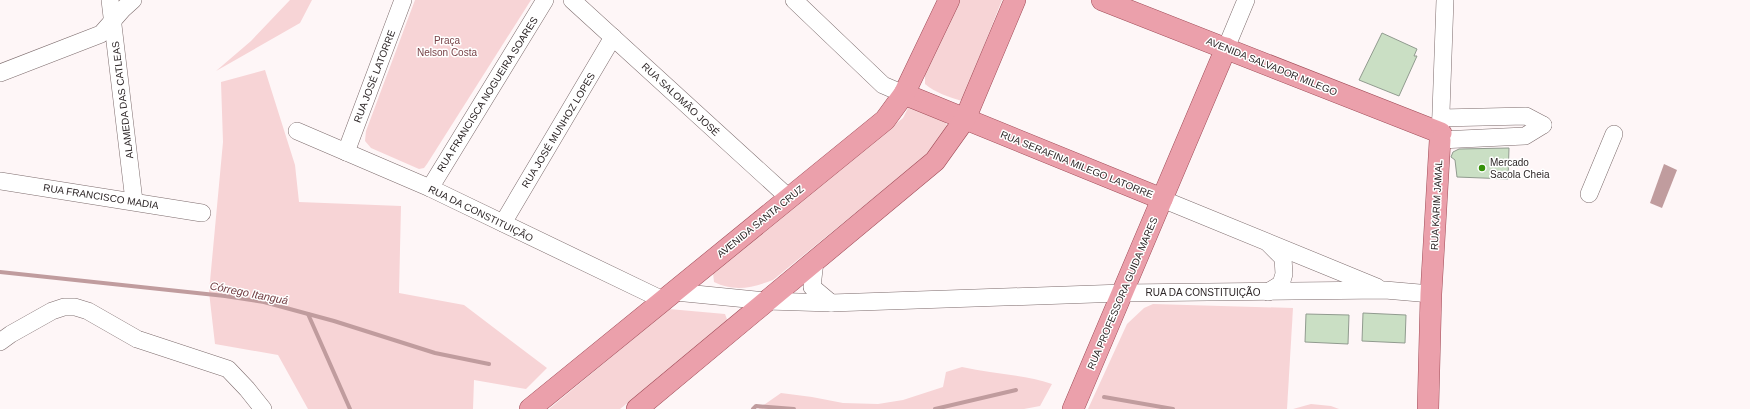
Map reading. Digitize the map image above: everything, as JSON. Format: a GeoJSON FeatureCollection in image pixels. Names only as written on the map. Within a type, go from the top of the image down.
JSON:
{"type":"FeatureCollection","features":[{"type":"Feature","properties":{"kind":"main road","name":"AVENIDA SANTA CRUZ"},"geometry":{"type":"LineString","coordinates":[[530,409],[885,120],[904,94],[949,0]]}},
{"type":"Feature","properties":{"kind":"main road"},"geometry":{"type":"LineString","coordinates":[[637,409],[935,161],[965,119],[1015,0]]}},
{"type":"Feature","properties":{"kind":"main road","name":"AVENIDA SALVADOR MILEGO"},"geometry":{"type":"LineString","coordinates":[[1102,0],[1441,130]]}},
{"type":"Feature","properties":{"kind":"main road","name":"RUA PROFESSORA GUIDA MARES"},"geometry":{"type":"LineString","coordinates":[[1073,409],[1226,48]]}},
{"type":"Feature","properties":{"kind":"main road","name":"RUA SERAFINA MILEGO LATORRE"},"geometry":{"type":"LineString","coordinates":[[904,94],[1162,199]]}},
{"type":"Feature","properties":{"kind":"main road","name":"RUA KARIM JAMAL"},"geometry":{"type":"LineString","coordinates":[[1428,409],[1431,294],[1441,130]]}},
{"type":"Feature","properties":{"kind":"street","name":"ALAMEDA DAS CATLEAS"},"geometry":{"type":"LineString","coordinates":[[110,0],[134,201]]}},
{"type":"Feature","properties":{"kind":"street"},"geometry":{"type":"LineString","coordinates":[[0,73],[101,34],[122,9],[133,0]]}},
{"type":"Feature","properties":{"kind":"street","name":"RUA JOSÉ LATORRE"},"geometry":{"type":"LineString","coordinates":[[346,152],[403,0]]}},
{"type":"Feature","properties":{"kind":"street","name":"RUA FRANCISCA NOGUEIRA SOARES"},"geometry":{"type":"LineString","coordinates":[[430,188],[545,0]]}},
{"type":"Feature","properties":{"kind":"street","name":"RUA SALOMÃO JOSÉ"},"geometry":{"type":"LineString","coordinates":[[572,0],[789,198]]}},
{"type":"Feature","properties":{"kind":"street","name":"RUA SERAFINA MILEGO LATORRE"},"geometry":{"type":"LineString","coordinates":[[794,0],[883,85],[904,94]]}},
{"type":"Feature","properties":{"kind":"street","name":"RUA PROFESSORA GUIDA MARES"},"geometry":{"type":"LineString","coordinates":[[1226,48],[1246,0]]}},
{"type":"Feature","properties":{"kind":"street","name":"RUA KARIM JAMAL"},"geometry":{"type":"LineString","coordinates":[[1441,130],[1445,0]]}},
{"type":"Feature","properties":{"kind":"street","name":"RUA JOSÉ MUNHOZ LOPES"},"geometry":{"type":"LineString","coordinates":[[503,223],[613,37]]}},
{"type":"Feature","properties":{"kind":"street","name":"RUA DA CONSTITUIÇÃO"},"geometry":{"type":"LineString","coordinates":[[297,131],[430,188],[503,223],[669,296],[831,303],[1123,293],[1385,290],[1431,294]]}},
{"type":"Feature","properties":{"kind":"street"},"geometry":{"type":"LineString","coordinates":[[1589,194],[1614,134]]}},
{"type":"Feature","properties":{"kind":"street","name":"RUA FRANCISCO MADIA"},"geometry":{"type":"LineString","coordinates":[[0,181],[202,212]]}},
{"type":"Feature","properties":{"kind":"street","name":"RUA SERAFINA MILEGO LATORRE"},"geometry":{"type":"LineString","coordinates":[[1162,199],[1385,290]]}},
{"type":"Feature","properties":{"kind":"street"},"geometry":{"type":"LineString","coordinates":[[1268,242],[1283,258],[1284,274],[1281,284],[1268,292]]}},
{"type":"Feature","properties":{"kind":"street"},"geometry":{"type":"LineString","coordinates":[[815,261],[812,287],[831,303]]}},
{"type":"Feature","properties":{"kind":"street"},"geometry":{"type":"LineString","coordinates":[[4,338],[52,311],[64,307],[82,309],[137,339],[228,369],[263,409]]}},
{"type":"Feature","properties":{"kind":"green space"},"geometry":{"type":"Polygon","coordinates":[[[290,0],[312,0],[300,23],[216,71],[251,41],[290,0]]]}},
{"type":"Feature","properties":{"kind":"green space","name":"Praça Nelson Costa"},"geometry":{"type":"Polygon","coordinates":[[[415,0],[531,0],[427,164],[424,168],[419,169],[371,148],[365,141],[366,131],[415,0]]]}},
{"type":"Feature","properties":{"kind":"green space"},"geometry":{"type":"Polygon","coordinates":[[[956,0],[1002,0],[962,101],[938,92],[925,84],[925,71],[956,0]]]}},
{"type":"Feature","properties":{"kind":"green space"},"geometry":{"type":"Polygon","coordinates":[[[265,70],[295,165],[299,202],[401,206],[399,293],[464,305],[547,368],[526,389],[474,380],[473,409],[308,409],[278,355],[215,344],[209,292],[223,142],[221,82],[265,70]]]}},
{"type":"Feature","properties":{"kind":"green space"},"geometry":{"type":"Polygon","coordinates":[[[909,106],[942,117],[948,127],[935,148],[773,280],[743,288],[729,287],[714,282],[713,273],[903,118],[909,106]]]}},
{"type":"Feature","properties":{"kind":"green space"},"geometry":{"type":"Polygon","coordinates":[[[1153,304],[1293,308],[1287,409],[1088,409],[1127,324],[1144,308],[1153,304]]]}},
{"type":"Feature","properties":{"kind":"green space"},"geometry":{"type":"Polygon","coordinates":[[[669,309],[725,314],[728,322],[620,409],[549,409],[669,309]]]}},
{"type":"Feature","properties":{"kind":"green space"},"geometry":{"type":"Polygon","coordinates":[[[962,367],[1030,378],[1052,384],[1040,406],[1024,409],[758,409],[781,393],[843,403],[878,404],[903,400],[943,387],[946,372],[962,367]]]}},
{"type":"Feature","properties":{"kind":"green space"},"geometry":{"type":"Polygon","coordinates":[[[1311,404],[1331,406],[1339,409],[1293,409],[1311,404]]]}},
{"type":"Feature","properties":{"kind":"shaded area"},"geometry":{"type":"Polygon","coordinates":[[[1664,164],[1677,170],[1662,208],[1650,203],[1664,164]]]}},
{"type":"Feature","properties":{"kind":"building"},"geometry":{"type":"Polygon","coordinates":[[[1382,33],[1417,49],[1414,56],[1417,56],[1399,96],[1359,80],[1382,33]]]}},
{"type":"Feature","properties":{"kind":"building","name":"Mercado Sacola Cheia"},"geometry":{"type":"Polygon","coordinates":[[[1509,148],[1508,179],[1457,177],[1455,160],[1451,157],[1453,152],[1459,149],[1509,148]]]}},
{"type":"Feature","properties":{"kind":"building"},"geometry":{"type":"Polygon","coordinates":[[[1363,313],[1406,315],[1405,343],[1362,341],[1363,313]]]}},
{"type":"Feature","properties":{"kind":"building"},"geometry":{"type":"Polygon","coordinates":[[[1306,314],[1349,315],[1348,344],[1305,342],[1306,314]]]}},
{"type":"Feature","properties":{"kind":"waterway","name":"Córrego Itanguá"},"geometry":{"type":"LineString","coordinates":[[0,272],[225,296],[264,302],[334,321],[435,353],[489,364]]}},
{"type":"Feature","properties":{"kind":"waterway"},"geometry":{"type":"LineString","coordinates":[[308,314],[350,409]]}},
{"type":"Feature","properties":{"kind":"waterway","name":"Córrego Itanguá"},"geometry":{"type":"LineString","coordinates":[[935,409],[1016,390]]}},
{"type":"Feature","properties":{"kind":"waterway","name":"Córrego Itanguá"},"geometry":{"type":"LineString","coordinates":[[1104,397],[1173,409]]}},
{"type":"Feature","properties":{"kind":"waterway","name":"Córrego Itanguá"},"geometry":{"type":"LineString","coordinates":[[753,409],[756,406],[794,409]]}},
{"type":"Feature","properties":{"kind":"place","name":"Mercado Sacola Cheia"},"geometry":{"type":"Point","coordinates":[1482,168]}}]}
